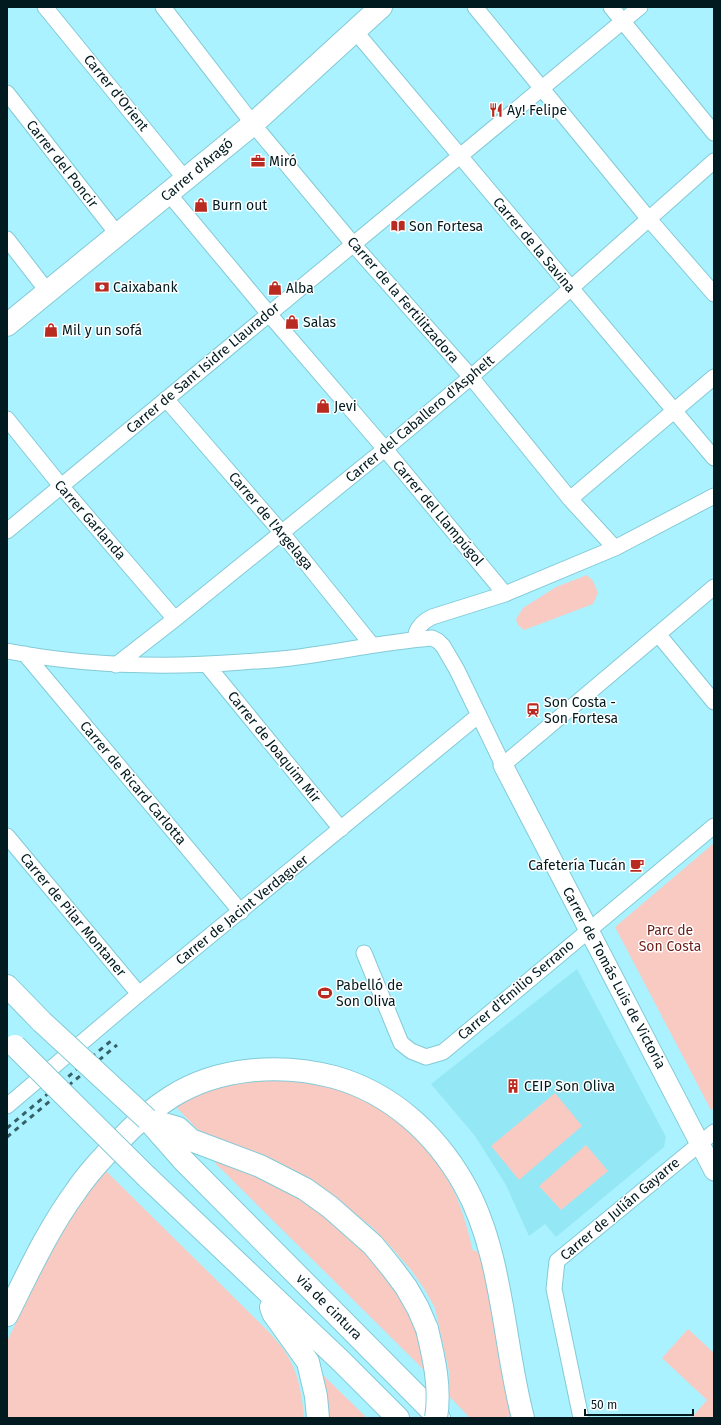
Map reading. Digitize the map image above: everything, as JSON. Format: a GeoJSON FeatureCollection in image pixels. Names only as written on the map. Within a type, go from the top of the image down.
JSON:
{"type":"FeatureCollection","features":[{"type":"Feature","properties":{"kind":"main road","name":"Carrer d'Aragó"},"geometry":{"type":"LineString","coordinates":[[7,325],[253,124],[381,7]]}},
{"type":"Feature","properties":{"kind":"main road","name":"via de cintura"},"geometry":{"type":"LineString","coordinates":[[7,986],[42,1022],[147,1119],[184,1161],[439,1418]]}},
{"type":"Feature","properties":{"kind":"main road"},"geometry":{"type":"LineString","coordinates":[[10,1042],[147,1177],[342,1362],[398,1418]]}},
{"type":"Feature","properties":{"kind":"main road"},"geometry":{"type":"LineString","coordinates":[[7,1315],[38,1254],[76,1191],[97,1164],[149,1113],[173,1095],[189,1087],[218,1077],[244,1071],[271,1069],[297,1070],[323,1074],[373,1092],[417,1123],[436,1143],[452,1164],[462,1181],[476,1210],[487,1242],[498,1288],[523,1418]]}},
{"type":"Feature","properties":{"kind":"main road"},"geometry":{"type":"LineString","coordinates":[[147,1119],[178,1128],[191,1140],[260,1166],[305,1189],[330,1207],[373,1246],[406,1287],[427,1328],[434,1357],[437,1384],[436,1418]]}},
{"type":"Feature","properties":{"kind":"main road"},"geometry":{"type":"LineString","coordinates":[[264,1289],[273,1312],[308,1362],[316,1396],[318,1418]]}},
{"type":"Feature","properties":{"kind":"street","name":"Carrer d'Orient"},"geometry":{"type":"LineString","coordinates":[[45,7],[186,180]]}},
{"type":"Feature","properties":{"kind":"street","name":"Carrer de la Fertilitzadora"},"geometry":{"type":"LineString","coordinates":[[163,7],[253,124],[353,244],[471,377],[570,499],[615,548]]}},
{"type":"Feature","properties":{"kind":"street"},"geometry":{"type":"LineString","coordinates":[[475,7],[648,218],[714,294]]}},
{"type":"Feature","properties":{"kind":"street"},"geometry":{"type":"LineString","coordinates":[[611,7],[714,133]]}},
{"type":"Feature","properties":{"kind":"street","name":"Carrer de Sant Isidre Llaurador"},"geometry":{"type":"LineString","coordinates":[[7,531],[640,7]]}},
{"type":"Feature","properties":{"kind":"street","name":"Carrer de la Savina"},"geometry":{"type":"LineString","coordinates":[[355,31],[570,289],[714,458]]}},
{"type":"Feature","properties":{"kind":"street","name":"Carrer del Poncir"},"geometry":{"type":"LineString","coordinates":[[7,93],[118,235]]}},
{"type":"Feature","properties":{"kind":"street","name":"Carrer del Caballero d'Asphelt"},"geometry":{"type":"LineString","coordinates":[[116,665],[176,619],[471,377],[648,218],[714,161]]}},
{"type":"Feature","properties":{"kind":"street","name":"Carrer del Llampúgol"},"geometry":{"type":"LineString","coordinates":[[169,194],[268,314],[385,449],[505,594]]}},
{"type":"Feature","properties":{"kind":"street"},"geometry":{"type":"LineString","coordinates":[[7,239],[48,292]]}},
{"type":"Feature","properties":{"kind":"street"},"geometry":{"type":"LineString","coordinates":[[570,499],[714,377]]}},
{"type":"Feature","properties":{"kind":"street","name":"Carrer de l'Argelaga"},"geometry":{"type":"LineString","coordinates":[[166,399],[282,533],[372,645]]}},
{"type":"Feature","properties":{"kind":"street","name":"Carrer Garlanda"},"geometry":{"type":"LineString","coordinates":[[7,419],[61,486],[176,619]]}},
{"type":"Feature","properties":{"kind":"street"},"geometry":{"type":"LineString","coordinates":[[415,639],[419,627],[424,621],[505,594],[615,548],[714,496]]}},
{"type":"Feature","properties":{"kind":"street"},"geometry":{"type":"LineString","coordinates":[[7,650],[25,654],[116,665],[207,665],[290,658],[372,645],[432,638],[443,646],[457,670],[503,765],[714,587]]}},
{"type":"Feature","properties":{"kind":"street"},"geometry":{"type":"LineString","coordinates":[[658,634],[714,702]]}},
{"type":"Feature","properties":{"kind":"street","name":"Carrer de Ricard Carlotta"},"geometry":{"type":"LineString","coordinates":[[25,654],[241,912]]}},
{"type":"Feature","properties":{"kind":"street","name":"Carrer de Joaquim Mir"},"geometry":{"type":"LineString","coordinates":[[207,665],[341,829]]}},
{"type":"Feature","properties":{"kind":"street","name":"Carrer de Jacint Verdaguer"},"geometry":{"type":"LineString","coordinates":[[7,1106],[139,994],[241,912],[479,715]]}},
{"type":"Feature","properties":{"kind":"street","name":"Carrer de Tomás Luis de Victoria"},"geometry":{"type":"LineString","coordinates":[[503,765],[588,930],[707,1138],[714,1171]]}},
{"type":"Feature","properties":{"kind":"street","name":"Carrer d'Emilio Serrano"},"geometry":{"type":"LineString","coordinates":[[364,953],[402,1043],[410,1051],[426,1057],[443,1052],[714,826]]}},
{"type":"Feature","properties":{"kind":"street","name":"Carrer de Pilar Montaner"},"geometry":{"type":"LineString","coordinates":[[7,836],[139,994]]}},
{"type":"Feature","properties":{"kind":"street","name":"Carrer de Julián Gayarre"},"geometry":{"type":"LineString","coordinates":[[581,1418],[554,1289],[557,1261],[707,1138]]}},
{"type":"Feature","properties":{"kind":"shaded area"},"geometry":{"type":"Polygon","coordinates":[[[577,969],[666,1137],[664,1147],[556,1237],[545,1224],[529,1236],[506,1185],[475,1136],[431,1084],[577,969]]]}},
{"type":"Feature","properties":{"kind":"green space"},"geometry":{"type":"Polygon","coordinates":[[[587,575],[593,581],[598,593],[593,604],[524,630],[518,625],[516,619],[523,608],[556,587],[587,575]]]}},
{"type":"Feature","properties":{"kind":"green space","name":"Parc de Son Costa"},"geometry":{"type":"Polygon","coordinates":[[[714,843],[714,1108],[711,1110],[615,927],[714,843]]]}},
{"type":"Feature","properties":{"kind":"green space"},"geometry":{"type":"Polygon","coordinates":[[[255,1080],[313,1083],[334,1088],[355,1096],[374,1105],[393,1117],[425,1146],[438,1164],[457,1198],[473,1251],[479,1251],[513,1418],[470,1418],[450,1397],[449,1371],[435,1308],[411,1270],[372,1227],[324,1190],[291,1169],[268,1158],[198,1130],[176,1107],[189,1099],[219,1087],[255,1080]]]}},
{"type":"Feature","properties":{"kind":"green space"},"geometry":{"type":"Polygon","coordinates":[[[555,1093],[582,1126],[519,1180],[491,1146],[555,1093]]]}},
{"type":"Feature","properties":{"kind":"green space"},"geometry":{"type":"Polygon","coordinates":[[[586,1145],[608,1171],[561,1210],[539,1186],[586,1145]]]}},
{"type":"Feature","properties":{"kind":"green space"},"geometry":{"type":"Polygon","coordinates":[[[218,1158],[267,1177],[320,1210],[374,1261],[401,1297],[417,1333],[422,1349],[425,1371],[215,1163],[218,1158]]]}},
{"type":"Feature","properties":{"kind":"green space"},"geometry":{"type":"Polygon","coordinates":[[[106,1171],[268,1331],[280,1345],[289,1358],[296,1374],[302,1400],[304,1418],[7,1418],[7,1341],[51,1252],[77,1207],[96,1181],[106,1171]]]}},
{"type":"Feature","properties":{"kind":"green space"},"geometry":{"type":"Polygon","coordinates":[[[688,1329],[714,1353],[714,1418],[691,1418],[707,1400],[662,1358],[688,1329]]]}},
{"type":"Feature","properties":{"kind":"green space"},"geometry":{"type":"Polygon","coordinates":[[[322,1374],[367,1418],[328,1418],[322,1374]]]}},
{"type":"Feature","properties":{"kind":"railway"},"geometry":{"type":"LineString","coordinates":[[7,1128],[112,1040]]}},
{"type":"Feature","properties":{"kind":"railway"},"geometry":{"type":"LineString","coordinates":[[7,1137],[117,1045]]}},
{"type":"Feature","properties":{"kind":"place","name":"Ay! Felipe"},"geometry":{"type":"Point","coordinates":[496,110]}},
{"type":"Feature","properties":{"kind":"place","name":"Miró"},"geometry":{"type":"Point","coordinates":[258,161]}},
{"type":"Feature","properties":{"kind":"place","name":"Burn out"},"geometry":{"type":"Point","coordinates":[201,205]}},
{"type":"Feature","properties":{"kind":"place","name":"Son Fortesa"},"geometry":{"type":"Point","coordinates":[398,226]}},
{"type":"Feature","properties":{"kind":"place","name":"Caixabank"},"geometry":{"type":"Point","coordinates":[102,287]}},
{"type":"Feature","properties":{"kind":"place","name":"Alba"},"geometry":{"type":"Point","coordinates":[275,288]}},
{"type":"Feature","properties":{"kind":"place","name":"Salas"},"geometry":{"type":"Point","coordinates":[292,322]}},
{"type":"Feature","properties":{"kind":"place","name":"Mil y un sofá"},"geometry":{"type":"Point","coordinates":[51,330]}},
{"type":"Feature","properties":{"kind":"place","name":"Jevi"},"geometry":{"type":"Point","coordinates":[323,406]}},
{"type":"Feature","properties":{"kind":"place","name":"Son Costa - Son Fortesa"},"geometry":{"type":"Point","coordinates":[533,710]}},
{"type":"Feature","properties":{"kind":"place","name":"Cafetería Tucán"},"geometry":{"type":"Point","coordinates":[637,865]}},
{"type":"Feature","properties":{"kind":"place","name":"Pabelló de Son Oliva"},"geometry":{"type":"Point","coordinates":[325,993]}},
{"type":"Feature","properties":{"kind":"place","name":"CEIP Son Oliva"},"geometry":{"type":"Point","coordinates":[513,1086]}}]}
